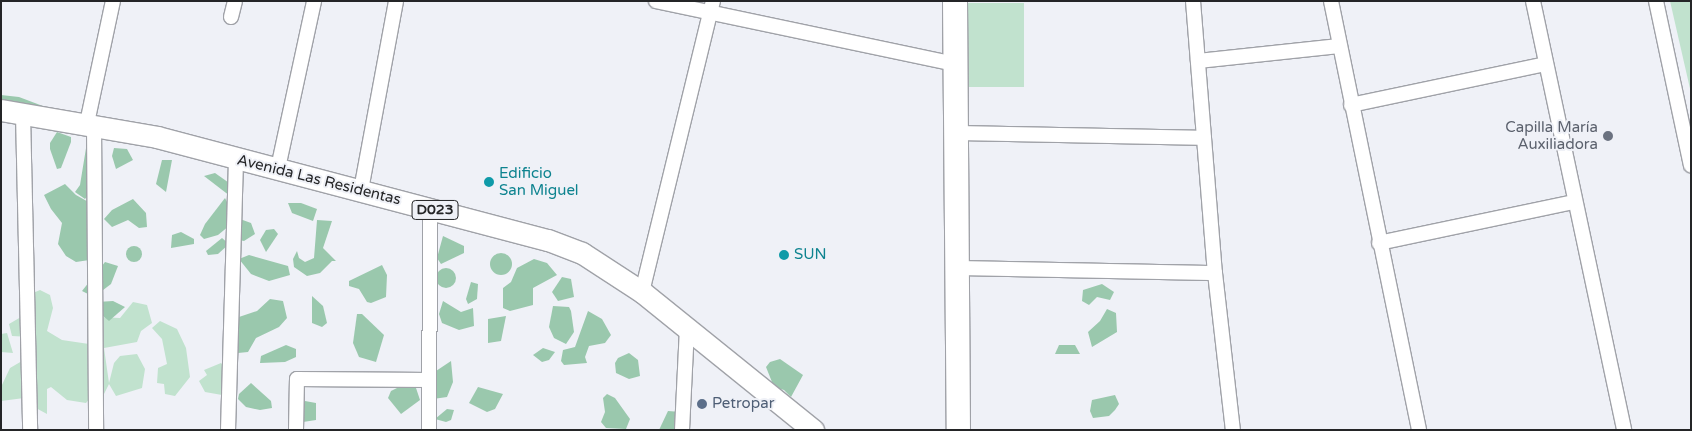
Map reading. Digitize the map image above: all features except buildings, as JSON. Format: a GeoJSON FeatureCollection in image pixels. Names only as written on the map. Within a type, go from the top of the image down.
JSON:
{"type":"FeatureCollection","features":[{"type":"Feature","properties":{"kind":"main road","name":"Avenida Las Residentas"},"geometry":{"type":"LineString","coordinates":[[1,110],[157,137],[548,240],[582,254],[642,292],[814,430]]}},
{"type":"Feature","properties":{"kind":"street"},"geometry":{"type":"LineString","coordinates":[[96,430],[90,124],[113,1]]}},
{"type":"Feature","properties":{"kind":"street"},"geometry":{"type":"LineString","coordinates":[[231,17],[235,1]]}},
{"type":"Feature","properties":{"kind":"street"},"geometry":{"type":"LineString","coordinates":[[278,168],[314,1]]}},
{"type":"Feature","properties":{"kind":"street"},"geometry":{"type":"LineString","coordinates":[[361,190],[396,1]]}},
{"type":"Feature","properties":{"kind":"street"},"geometry":{"type":"LineString","coordinates":[[656,1],[712,7],[956,64]]}},
{"type":"Feature","properties":{"kind":"street"},"geometry":{"type":"LineString","coordinates":[[950,1],[956,64]]}},
{"type":"Feature","properties":{"kind":"street"},"geometry":{"type":"LineString","coordinates":[[954,430],[957,268],[956,64],[960,1]]}},
{"type":"Feature","properties":{"kind":"street"},"geometry":{"type":"LineString","coordinates":[[1193,1],[1215,273],[1233,430]]}},
{"type":"Feature","properties":{"kind":"street"},"geometry":{"type":"LineString","coordinates":[[1331,1],[1379,243],[1419,430]]}},
{"type":"Feature","properties":{"kind":"street"},"geometry":{"type":"LineString","coordinates":[[1656,1],[1691,165]]}},
{"type":"Feature","properties":{"kind":"street"},"geometry":{"type":"LineString","coordinates":[[1535,2],[1545,64],[1573,202],[1624,430]]}},
{"type":"Feature","properties":{"kind":"street"},"geometry":{"type":"LineString","coordinates":[[642,292],[712,7]]}},
{"type":"Feature","properties":{"kind":"street"},"geometry":{"type":"LineString","coordinates":[[1198,61],[1339,46]]}},
{"type":"Feature","properties":{"kind":"street"},"geometry":{"type":"LineString","coordinates":[[1351,105],[1545,64]]}},
{"type":"Feature","properties":{"kind":"street"},"geometry":{"type":"LineString","coordinates":[[24,114],[30,430]]}},
{"type":"Feature","properties":{"kind":"street"},"geometry":{"type":"LineString","coordinates":[[956,133],[1204,138]]}},
{"type":"Feature","properties":{"kind":"street"},"geometry":{"type":"LineString","coordinates":[[228,430],[236,158]]}},
{"type":"Feature","properties":{"kind":"street"},"geometry":{"type":"LineString","coordinates":[[1379,243],[1573,202]]}},
{"type":"Feature","properties":{"kind":"street"},"geometry":{"type":"LineString","coordinates":[[429,430],[430,208]]}},
{"type":"Feature","properties":{"kind":"street"},"geometry":{"type":"LineString","coordinates":[[957,268],[1215,273]]}},
{"type":"Feature","properties":{"kind":"street"},"geometry":{"type":"LineString","coordinates":[[957,268],[964,430]]}},
{"type":"Feature","properties":{"kind":"street"},"geometry":{"type":"LineString","coordinates":[[682,430],[687,328]]}},
{"type":"Feature","properties":{"kind":"street"},"geometry":{"type":"LineString","coordinates":[[296,430],[297,379],[430,380]]}},
{"type":"Feature","properties":{"kind":"green space"},"geometry":{"type":"Polygon","coordinates":[[[1670,1],[1691,1],[1691,93],[1670,1]]]}},
{"type":"Feature","properties":{"kind":"green space"},"geometry":{"type":"Polygon","coordinates":[[[968,3],[1024,3],[1024,87],[968,87],[968,3]]]}},
{"type":"Feature","properties":{"kind":"green space"},"geometry":{"type":"Polygon","coordinates":[[[1,95],[19,97],[56,111],[1,116],[1,95]]]}},
{"type":"Feature","properties":{"kind":"green space"},"geometry":{"type":"Polygon","coordinates":[[[57,132],[71,137],[71,142],[61,168],[57,169],[50,149],[50,143],[57,132]]]}},
{"type":"Feature","properties":{"kind":"green space"},"geometry":{"type":"Polygon","coordinates":[[[87,142],[95,146],[95,187],[85,199],[75,192],[80,185],[87,142]]]}},
{"type":"Feature","properties":{"kind":"green space"},"geometry":{"type":"Polygon","coordinates":[[[114,148],[127,149],[133,160],[116,169],[112,156],[114,148]]]}},
{"type":"Feature","properties":{"kind":"green space"},"geometry":{"type":"Polygon","coordinates":[[[162,160],[172,160],[166,192],[156,184],[162,160]]]}},
{"type":"Feature","properties":{"kind":"green space"},"geometry":{"type":"Polygon","coordinates":[[[215,173],[232,185],[230,196],[204,176],[215,173]]]}},
{"type":"Feature","properties":{"kind":"green space"},"geometry":{"type":"Polygon","coordinates":[[[65,184],[76,195],[92,204],[96,259],[76,262],[66,256],[58,244],[62,223],[51,209],[44,195],[65,184]]]}},
{"type":"Feature","properties":{"kind":"green space"},"geometry":{"type":"Polygon","coordinates":[[[225,198],[233,214],[229,226],[218,235],[204,239],[200,235],[205,224],[225,198]]]}},
{"type":"Feature","properties":{"kind":"green space"},"geometry":{"type":"Polygon","coordinates":[[[133,199],[146,213],[147,227],[139,228],[128,220],[112,227],[104,219],[112,210],[133,199]]]}},
{"type":"Feature","properties":{"kind":"green space"},"geometry":{"type":"Polygon","coordinates":[[[288,203],[301,203],[317,209],[313,221],[292,213],[288,203]]]}},
{"type":"Feature","properties":{"kind":"green space"},"geometry":{"type":"Polygon","coordinates":[[[240,219],[251,223],[255,234],[244,241],[239,240],[240,219]]]}},
{"type":"Feature","properties":{"kind":"green space"},"geometry":{"type":"Polygon","coordinates":[[[317,220],[332,221],[323,248],[336,261],[332,261],[320,273],[307,276],[294,267],[293,259],[297,251],[299,258],[305,262],[314,258],[317,220]]]}},
{"type":"Feature","properties":{"kind":"green space"},"geometry":{"type":"Polygon","coordinates":[[[274,229],[278,234],[266,252],[260,240],[266,230],[274,229]]]}},
{"type":"Feature","properties":{"kind":"green space"},"geometry":{"type":"Polygon","coordinates":[[[181,232],[194,239],[194,244],[171,248],[172,235],[181,232]]]}},
{"type":"Feature","properties":{"kind":"green space"},"geometry":{"type":"Polygon","coordinates":[[[443,236],[464,246],[464,253],[441,264],[437,258],[443,236]]]}},
{"type":"Feature","properties":{"kind":"green space"},"geometry":{"type":"Polygon","coordinates":[[[222,238],[229,244],[218,254],[208,255],[206,251],[222,238]]]}},
{"type":"Feature","properties":{"kind":"green space"},"geometry":{"type":"Polygon","coordinates":[[[134,246],[142,254],[134,262],[126,254],[134,246]]]}},
{"type":"Feature","properties":{"kind":"green space"},"geometry":{"type":"Polygon","coordinates":[[[501,253],[509,256],[512,264],[509,272],[501,275],[493,272],[490,264],[493,256],[501,253]]]}},
{"type":"Feature","properties":{"kind":"green space"},"geometry":{"type":"Polygon","coordinates":[[[249,255],[288,266],[290,275],[269,281],[251,274],[239,259],[249,255]]]}},
{"type":"Feature","properties":{"kind":"green space"},"geometry":{"type":"Polygon","coordinates":[[[534,259],[547,263],[557,275],[533,288],[533,305],[510,311],[503,308],[503,288],[511,282],[517,268],[534,259]]]}},
{"type":"Feature","properties":{"kind":"green space"},"geometry":{"type":"Polygon","coordinates":[[[105,262],[118,266],[111,284],[94,297],[82,291],[105,262]]]}},
{"type":"Feature","properties":{"kind":"green space"},"geometry":{"type":"Polygon","coordinates":[[[382,265],[387,275],[386,297],[371,303],[367,302],[359,289],[349,286],[349,281],[382,265]]]}},
{"type":"Feature","properties":{"kind":"green space"},"geometry":{"type":"Polygon","coordinates":[[[446,268],[453,271],[456,278],[453,285],[446,288],[439,285],[436,278],[439,271],[446,268]]]}},
{"type":"Feature","properties":{"kind":"green space"},"geometry":{"type":"Polygon","coordinates":[[[562,277],[571,279],[574,297],[558,301],[552,292],[562,277]]]}},
{"type":"Feature","properties":{"kind":"green space"},"geometry":{"type":"Polygon","coordinates":[[[471,282],[478,284],[477,299],[468,304],[466,299],[471,282]]]}},
{"type":"Feature","properties":{"kind":"green space"},"geometry":{"type":"Polygon","coordinates":[[[1102,284],[1114,292],[1110,300],[1097,297],[1089,305],[1082,301],[1083,290],[1102,284]]]}},
{"type":"Feature","properties":{"kind":"green space"},"geometry":{"type":"Polygon","coordinates":[[[40,290],[50,295],[53,308],[47,331],[62,340],[89,344],[99,317],[120,318],[133,302],[147,305],[152,323],[141,331],[137,342],[104,348],[109,383],[114,363],[120,356],[137,354],[145,369],[142,388],[116,396],[109,384],[104,394],[96,391],[86,403],[67,400],[51,387],[47,389],[47,414],[34,407],[37,396],[33,390],[32,397],[1,401],[1,387],[10,368],[34,354],[31,337],[12,336],[9,324],[21,317],[33,293],[40,290]]]}},
{"type":"Feature","properties":{"kind":"green space"},"geometry":{"type":"Polygon","coordinates":[[[312,296],[323,306],[327,323],[322,327],[312,323],[312,296]]]}},
{"type":"Feature","properties":{"kind":"green space"},"geometry":{"type":"Polygon","coordinates":[[[270,299],[283,301],[287,318],[279,327],[256,338],[248,352],[238,353],[229,348],[233,319],[257,311],[270,299]]]}},
{"type":"Feature","properties":{"kind":"green space"},"geometry":{"type":"Polygon","coordinates":[[[113,301],[125,307],[109,321],[96,310],[97,302],[113,301]]]}},
{"type":"Feature","properties":{"kind":"green space"},"geometry":{"type":"Polygon","coordinates":[[[443,301],[461,312],[473,308],[474,326],[459,330],[442,323],[439,314],[443,301]]]}},
{"type":"Feature","properties":{"kind":"green space"},"geometry":{"type":"Polygon","coordinates":[[[553,306],[569,307],[571,311],[574,332],[566,344],[554,338],[549,327],[553,306]]]}},
{"type":"Feature","properties":{"kind":"green space"},"geometry":{"type":"Polygon","coordinates":[[[1107,309],[1116,313],[1117,332],[1092,347],[1088,332],[1100,321],[1107,309]]]}},
{"type":"Feature","properties":{"kind":"green space"},"geometry":{"type":"Polygon","coordinates":[[[588,311],[602,319],[611,335],[605,343],[589,346],[585,357],[587,363],[564,365],[561,361],[563,350],[575,347],[588,311]]]}},
{"type":"Feature","properties":{"kind":"green space"},"geometry":{"type":"Polygon","coordinates":[[[357,314],[362,314],[384,335],[376,362],[359,357],[353,343],[357,314]]]}},
{"type":"Feature","properties":{"kind":"green space"},"geometry":{"type":"Polygon","coordinates":[[[506,316],[501,341],[488,343],[488,319],[506,316]]]}},
{"type":"Feature","properties":{"kind":"green space"},"geometry":{"type":"Polygon","coordinates":[[[160,321],[177,329],[186,348],[190,377],[175,396],[165,394],[164,384],[157,383],[158,368],[167,364],[162,339],[152,328],[160,321]]]}},
{"type":"Feature","properties":{"kind":"green space"},"geometry":{"type":"Polygon","coordinates":[[[7,333],[13,353],[1,352],[1,334],[7,333]]]}},
{"type":"Feature","properties":{"kind":"green space"},"geometry":{"type":"Polygon","coordinates":[[[286,345],[296,349],[296,357],[285,362],[260,363],[261,356],[286,345]]]}},
{"type":"Feature","properties":{"kind":"green space"},"geometry":{"type":"Polygon","coordinates":[[[1059,345],[1075,345],[1080,354],[1055,354],[1059,345]]]}},
{"type":"Feature","properties":{"kind":"green space"},"geometry":{"type":"Polygon","coordinates":[[[543,348],[555,352],[549,360],[542,362],[533,355],[543,348]]]}},
{"type":"Feature","properties":{"kind":"green space"},"geometry":{"type":"Polygon","coordinates":[[[629,353],[638,360],[640,376],[629,379],[616,373],[615,363],[618,358],[629,353]]]}},
{"type":"Feature","properties":{"kind":"green space"},"geometry":{"type":"Polygon","coordinates":[[[780,359],[803,375],[791,397],[784,390],[774,387],[766,367],[770,362],[780,359]]]}},
{"type":"Feature","properties":{"kind":"green space"},"geometry":{"type":"Polygon","coordinates":[[[451,361],[453,382],[447,397],[433,399],[436,371],[451,361]]]}},
{"type":"Feature","properties":{"kind":"green space"},"geometry":{"type":"Polygon","coordinates":[[[221,363],[233,377],[229,391],[222,395],[205,392],[199,381],[207,375],[204,370],[221,363]]]}},
{"type":"Feature","properties":{"kind":"green space"},"geometry":{"type":"Polygon","coordinates":[[[251,383],[271,401],[272,408],[260,410],[246,407],[238,399],[239,394],[251,383]]]}},
{"type":"Feature","properties":{"kind":"green space"},"geometry":{"type":"Polygon","coordinates":[[[399,387],[416,388],[420,400],[401,414],[388,398],[391,391],[399,387]]]}},
{"type":"Feature","properties":{"kind":"green space"},"geometry":{"type":"Polygon","coordinates":[[[478,387],[503,394],[495,409],[487,412],[469,403],[478,387]]]}},
{"type":"Feature","properties":{"kind":"green space"},"geometry":{"type":"Polygon","coordinates":[[[607,394],[615,398],[630,419],[626,429],[606,428],[601,422],[605,412],[603,398],[607,394]]]}},
{"type":"Feature","properties":{"kind":"green space"},"geometry":{"type":"Polygon","coordinates":[[[1115,395],[1119,404],[1115,410],[1109,416],[1093,418],[1090,411],[1092,400],[1115,395]]]}},
{"type":"Feature","properties":{"kind":"green space"},"geometry":{"type":"Polygon","coordinates":[[[305,401],[316,403],[316,420],[303,422],[301,408],[305,401]]]}},
{"type":"Feature","properties":{"kind":"green space"},"geometry":{"type":"Polygon","coordinates":[[[447,409],[454,410],[451,420],[446,422],[435,419],[447,409]]]}},
{"type":"Feature","properties":{"kind":"green space"},"geometry":{"type":"Polygon","coordinates":[[[668,411],[681,412],[682,430],[659,430],[668,411]]]}},
{"type":"Feature","properties":{"kind":"place","name":"Capilla María Auxiliadora"},"geometry":{"type":"Point","coordinates":[1608,136]}},
{"type":"Feature","properties":{"kind":"place","name":"Edificio San Miguel"},"geometry":{"type":"Point","coordinates":[489,182]}},
{"type":"Feature","properties":{"kind":"place","name":"SUN"},"geometry":{"type":"Point","coordinates":[784,255]}},
{"type":"Feature","properties":{"kind":"place","name":"Petropar"},"geometry":{"type":"Point","coordinates":[702,404]}}]}
